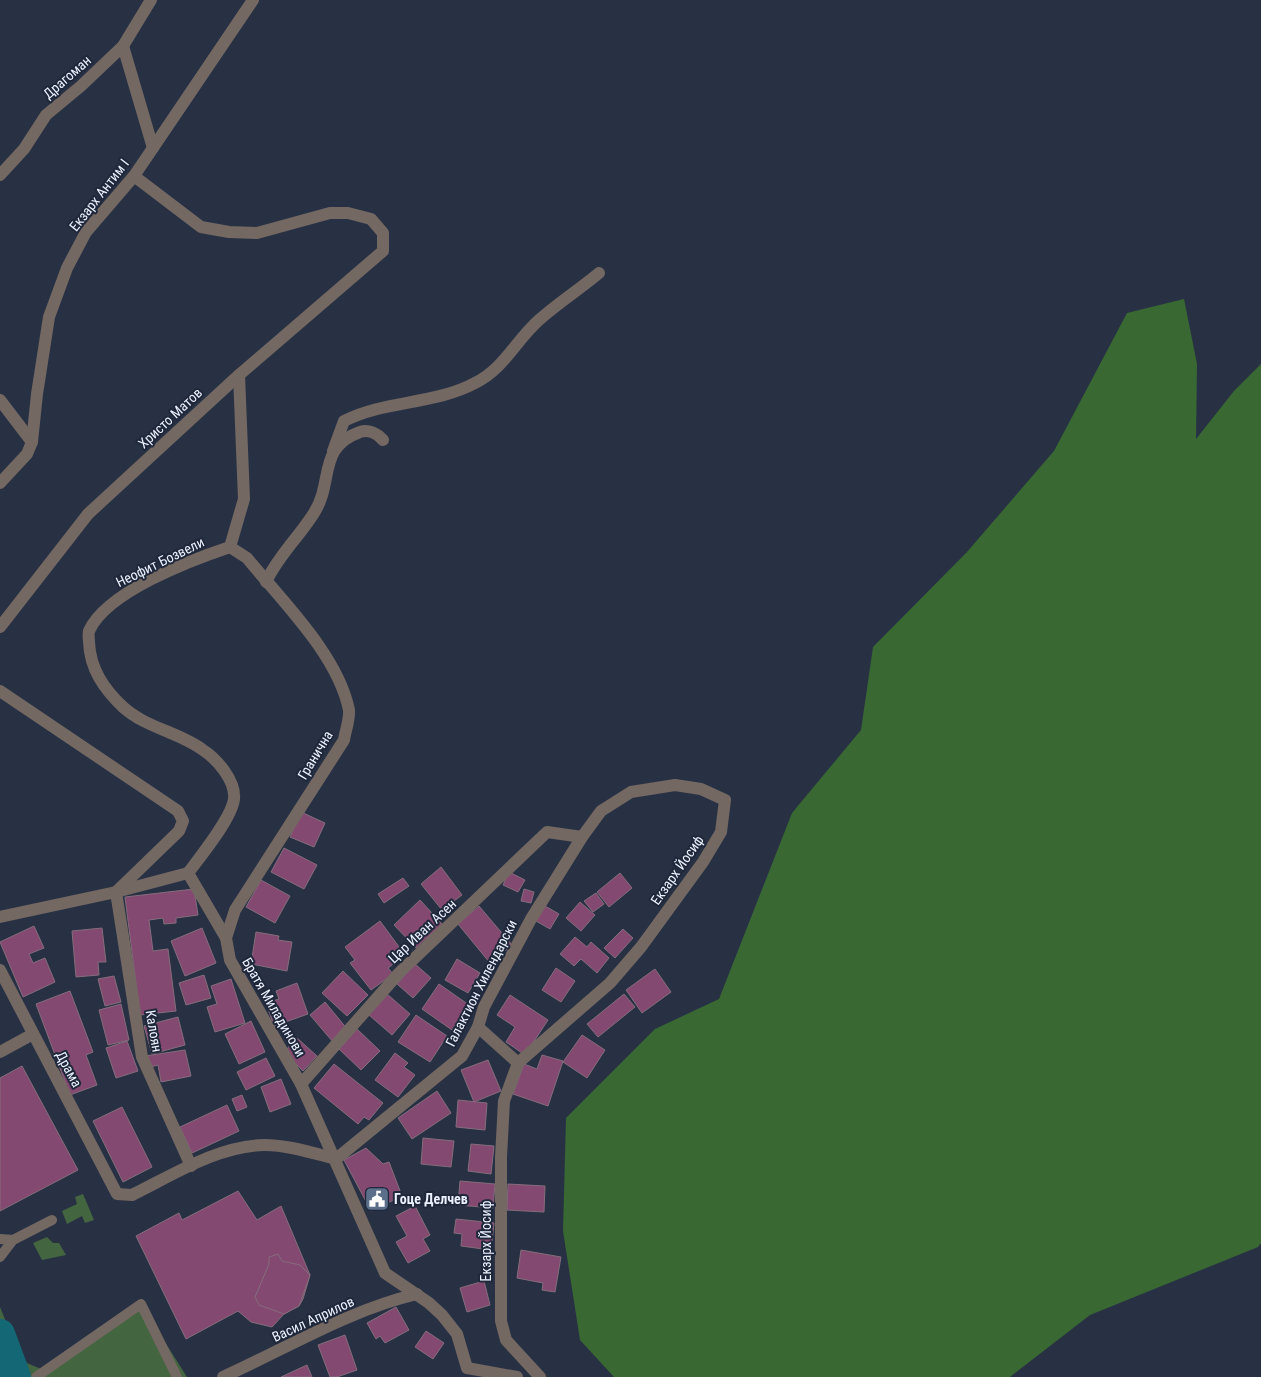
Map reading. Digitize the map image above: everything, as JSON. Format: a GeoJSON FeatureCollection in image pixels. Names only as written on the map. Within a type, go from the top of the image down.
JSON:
{"type":"FeatureCollection","features":[{"type":"Feature","properties":{"kind":"street","name":"Драгоман"},"geometry":{"type":"LineString","coordinates":[[0,175],[24,149],[46,115],[81,86],[123,46],[151,0]]}},
{"type":"Feature","properties":{"kind":"street","name":"Екзарх Антим I"},"geometry":{"type":"LineString","coordinates":[[0,483],[27,454],[32,442],[37,394],[49,317],[64,277],[86,232],[134,176],[253,0]]}},
{"type":"Feature","properties":{"kind":"street"},"geometry":{"type":"LineString","coordinates":[[123,46],[153,148]]}},
{"type":"Feature","properties":{"kind":"street","name":"Христо Матов"},"geometry":{"type":"LineString","coordinates":[[0,627],[88,514],[239,375],[383,251],[383,233],[371,219],[348,213],[330,214],[257,233],[230,232],[201,227],[134,176]]}},
{"type":"Feature","properties":{"kind":"street"},"geometry":{"type":"LineString","coordinates":[[266,582],[273,566],[314,513],[322,498],[333,451],[344,421],[359,414],[454,393],[477,382],[500,366],[539,320],[599,273]]}},
{"type":"Feature","properties":{"kind":"street"},"geometry":{"type":"LineString","coordinates":[[230,547],[244,499],[239,375]]}},
{"type":"Feature","properties":{"kind":"street"},"geometry":{"type":"LineString","coordinates":[[0,400],[32,442]]}},
{"type":"Feature","properties":{"kind":"street"},"geometry":{"type":"LineString","coordinates":[[333,451],[344,438],[363,430],[378,433],[383,440]]}},
{"type":"Feature","properties":{"kind":"street","name":"Гранична"},"geometry":{"type":"LineString","coordinates":[[226,938],[235,910],[344,740],[349,712],[340,679],[327,656],[247,558],[230,547]]}},
{"type":"Feature","properties":{"kind":"street","name":"Неофит Бозвели"},"geometry":{"type":"LineString","coordinates":[[188,872],[226,821],[234,799],[227,772],[203,749],[146,723],[123,707],[99,680],[90,657],[89,632],[106,608],[123,594],[201,556],[230,547]]}},
{"type":"Feature","properties":{"kind":"street"},"geometry":{"type":"LineString","coordinates":[[0,691],[178,810],[183,821],[180,831],[116,892]]}},
{"type":"Feature","properties":{"kind":"street","name":"Екзарх Йосиф"},"geometry":{"type":"LineString","coordinates":[[540,1377],[506,1340],[501,1321],[501,1157],[504,1101],[518,1063],[610,983],[641,947],[703,862],[721,832],[725,800],[701,789],[675,785],[631,792],[601,811],[582,837]]}},
{"type":"Feature","properties":{"kind":"street","name":"Цар Иван Асен"},"geometry":{"type":"LineString","coordinates":[[301,1084],[399,973],[546,832],[582,837]]}},
{"type":"Feature","properties":{"kind":"street","name":"Галактион Хилендарски"},"geometry":{"type":"LineString","coordinates":[[336,1159],[462,1056],[478,1027],[484,1007],[531,919],[582,837]]}},
{"type":"Feature","properties":{"kind":"street"},"geometry":{"type":"LineString","coordinates":[[0,917],[116,892],[188,872]]}},
{"type":"Feature","properties":{"kind":"street","name":"Братя Миладинови"},"geometry":{"type":"LineString","coordinates":[[188,872],[226,938],[230,960],[301,1084],[336,1159],[385,1273],[417,1294],[442,1315],[457,1334],[467,1372],[517,1377]]}},
{"type":"Feature","properties":{"kind":"street","name":"Калоян"},"geometry":{"type":"LineString","coordinates":[[116,892],[142,1057],[191,1166]]}},
{"type":"Feature","properties":{"kind":"street","name":"Драма"},"geometry":{"type":"LineString","coordinates":[[0,970],[117,1194],[132,1195],[191,1166]]}},
{"type":"Feature","properties":{"kind":"street"},"geometry":{"type":"LineString","coordinates":[[478,1027],[518,1063]]}},
{"type":"Feature","properties":{"kind":"street"},"geometry":{"type":"LineString","coordinates":[[0,1052],[33,1034]]}},
{"type":"Feature","properties":{"kind":"street"},"geometry":{"type":"LineString","coordinates":[[191,1166],[239,1148],[265,1145],[292,1148],[336,1159]]}},
{"type":"Feature","properties":{"kind":"street"},"geometry":{"type":"LineString","coordinates":[[0,1257],[13,1240],[52,1220]]}},
{"type":"Feature","properties":{"kind":"street"},"geometry":{"type":"LineString","coordinates":[[0,1239],[13,1240]]}},
{"type":"Feature","properties":{"kind":"street","name":"Васил Априлов"},"geometry":{"type":"LineString","coordinates":[[224,1377],[357,1314],[389,1301],[417,1294]]}},
{"type":"Feature","properties":{"kind":"street"},"geometry":{"type":"LineString","coordinates":[[36,1377],[47,1374],[141,1304],[177,1377]]}},
{"type":"Feature","properties":{"kind":"green space"},"geometry":{"type":"Polygon","coordinates":[[[1184,299],[1197,364],[1196,439],[1234,391],[1261,364],[1261,1243],[1258,1247],[1090,1315],[1010,1377],[614,1377],[580,1340],[563,1231],[566,1118],[655,1029],[719,999],[792,813],[861,730],[873,647],[967,552],[1054,451],[1127,313],[1184,299]]]}},
{"type":"Feature","properties":{"kind":"green space"},"geometry":{"type":"Polygon","coordinates":[[[83,1194],[94,1220],[85,1223],[82,1216],[67,1224],[62,1211],[77,1204],[75,1197],[83,1194]]]}},
{"type":"Feature","properties":{"kind":"green space"},"geometry":{"type":"Polygon","coordinates":[[[47,1237],[53,1243],[59,1243],[66,1255],[42,1260],[33,1243],[47,1237]]]}},
{"type":"Feature","properties":{"kind":"green space"},"geometry":{"type":"Polygon","coordinates":[[[141,1304],[187,1377],[0,1377],[0,1307],[22,1361],[46,1371],[141,1304]]]}},
{"type":"Feature","properties":{"kind":"building"},"geometry":{"type":"Polygon","coordinates":[[[301,812],[325,823],[314,847],[290,837],[301,812]]]}},
{"type":"Feature","properties":{"kind":"building"},"geometry":{"type":"Polygon","coordinates":[[[284,848],[317,865],[304,889],[271,872],[284,848]]]}},
{"type":"Feature","properties":{"kind":"building"},"geometry":{"type":"Polygon","coordinates":[[[441,867],[462,895],[442,910],[421,884],[441,867]]]}},
{"type":"Feature","properties":{"kind":"building"},"geometry":{"type":"Polygon","coordinates":[[[509,872],[525,880],[518,892],[503,885],[509,872]]]}},
{"type":"Feature","properties":{"kind":"building"},"geometry":{"type":"Polygon","coordinates":[[[620,873],[632,888],[609,907],[597,892],[620,873]]]}},
{"type":"Feature","properties":{"kind":"building"},"geometry":{"type":"Polygon","coordinates":[[[403,878],[409,886],[384,903],[378,894],[403,878]]]}},
{"type":"Feature","properties":{"kind":"building"},"geometry":{"type":"Polygon","coordinates":[[[261,880],[290,896],[275,923],[246,907],[261,880]]]}},
{"type":"Feature","properties":{"kind":"building"},"geometry":{"type":"Polygon","coordinates":[[[194,889],[198,915],[176,918],[176,923],[164,924],[163,918],[149,920],[153,951],[168,949],[176,1011],[140,1015],[125,897],[194,889]]]}},
{"type":"Feature","properties":{"kind":"building"},"geometry":{"type":"Polygon","coordinates":[[[524,889],[534,892],[531,903],[521,901],[524,889]]]}},
{"type":"Feature","properties":{"kind":"building"},"geometry":{"type":"Polygon","coordinates":[[[596,893],[604,904],[593,912],[584,901],[596,893]]]}},
{"type":"Feature","properties":{"kind":"building"},"geometry":{"type":"Polygon","coordinates":[[[420,900],[442,924],[416,948],[394,925],[420,900]]]}},
{"type":"Feature","properties":{"kind":"building"},"geometry":{"type":"Polygon","coordinates":[[[580,902],[595,915],[581,931],[566,918],[580,902]]]}},
{"type":"Feature","properties":{"kind":"building"},"geometry":{"type":"Polygon","coordinates":[[[479,906],[512,945],[490,963],[458,924],[479,906]]]}},
{"type":"Feature","properties":{"kind":"building"},"geometry":{"type":"Polygon","coordinates":[[[545,906],[559,914],[550,929],[536,921],[545,906]]]}},
{"type":"Feature","properties":{"kind":"building"},"geometry":{"type":"Polygon","coordinates":[[[380,921],[405,955],[388,968],[393,974],[371,990],[350,963],[355,960],[345,947],[380,921]]]}},
{"type":"Feature","properties":{"kind":"building"},"geometry":{"type":"Polygon","coordinates":[[[34,926],[44,948],[29,954],[33,963],[45,958],[55,982],[23,997],[0,942],[34,926]]]}},
{"type":"Feature","properties":{"kind":"building"},"geometry":{"type":"Polygon","coordinates":[[[102,928],[106,962],[98,962],[99,975],[76,977],[72,931],[102,928]]]}},
{"type":"Feature","properties":{"kind":"building"},"geometry":{"type":"Polygon","coordinates":[[[202,928],[216,963],[185,976],[171,941],[202,928]]]}},
{"type":"Feature","properties":{"kind":"building"},"geometry":{"type":"Polygon","coordinates":[[[623,929],[633,938],[615,958],[604,948],[623,929]]]}},
{"type":"Feature","properties":{"kind":"building"},"geometry":{"type":"Polygon","coordinates":[[[256,932],[279,936],[278,940],[292,942],[287,971],[251,964],[256,932]]]}},
{"type":"Feature","properties":{"kind":"building"},"geometry":{"type":"Polygon","coordinates":[[[575,937],[587,947],[591,942],[609,958],[597,973],[581,959],[574,966],[560,954],[575,937]]]}},
{"type":"Feature","properties":{"kind":"building"},"geometry":{"type":"Polygon","coordinates":[[[457,959],[480,973],[468,993],[445,980],[457,959]]]}},
{"type":"Feature","properties":{"kind":"building"},"geometry":{"type":"Polygon","coordinates":[[[415,964],[431,978],[413,998],[397,984],[415,964]]]}},
{"type":"Feature","properties":{"kind":"building"},"geometry":{"type":"Polygon","coordinates":[[[556,968],[575,981],[561,1002],[542,990],[556,968]]]}},
{"type":"Feature","properties":{"kind":"building"},"geometry":{"type":"Polygon","coordinates":[[[655,969],[671,992],[642,1013],[626,990],[655,969]]]}},
{"type":"Feature","properties":{"kind":"building"},"geometry":{"type":"Polygon","coordinates":[[[343,971],[368,995],[347,1016],[322,993],[343,971]]]}},
{"type":"Feature","properties":{"kind":"building"},"geometry":{"type":"Polygon","coordinates":[[[204,975],[211,998],[186,1005],[179,983],[204,975]]]}},
{"type":"Feature","properties":{"kind":"building"},"geometry":{"type":"Polygon","coordinates":[[[114,976],[121,1002],[105,1006],[98,979],[114,976]]]}},
{"type":"Feature","properties":{"kind":"building"},"geometry":{"type":"Polygon","coordinates":[[[231,979],[245,1023],[215,1032],[207,1007],[217,1004],[211,986],[231,979]]]}},
{"type":"Feature","properties":{"kind":"building"},"geometry":{"type":"Polygon","coordinates":[[[297,983],[308,1014],[274,1026],[266,1003],[279,999],[276,991],[297,983]]]}},
{"type":"Feature","properties":{"kind":"building"},"geometry":{"type":"Polygon","coordinates":[[[439,984],[469,1005],[452,1030],[422,1009],[439,984]]]}},
{"type":"Feature","properties":{"kind":"building"},"geometry":{"type":"Polygon","coordinates":[[[70,991],[93,1052],[86,1055],[97,1085],[70,1095],[36,1004],[70,991]]]}},
{"type":"Feature","properties":{"kind":"building"},"geometry":{"type":"Polygon","coordinates":[[[387,994],[410,1014],[392,1035],[369,1015],[387,994]]]}},
{"type":"Feature","properties":{"kind":"building"},"geometry":{"type":"Polygon","coordinates":[[[624,994],[635,1007],[598,1037],[587,1024],[624,994]]]}},
{"type":"Feature","properties":{"kind":"building"},"geometry":{"type":"Polygon","coordinates":[[[510,995],[548,1020],[525,1055],[506,1042],[515,1027],[497,1015],[510,995]]]}},
{"type":"Feature","properties":{"kind":"building"},"geometry":{"type":"Polygon","coordinates":[[[325,1002],[348,1030],[333,1042],[310,1015],[325,1002]]]}},
{"type":"Feature","properties":{"kind":"building"},"geometry":{"type":"Polygon","coordinates":[[[121,1004],[129,1040],[108,1045],[99,1010],[121,1004]]]}},
{"type":"Feature","properties":{"kind":"building"},"geometry":{"type":"Polygon","coordinates":[[[416,1015],[447,1036],[430,1062],[398,1042],[416,1015]]]}},
{"type":"Feature","properties":{"kind":"building"},"geometry":{"type":"Polygon","coordinates":[[[178,1017],[185,1045],[152,1054],[144,1026],[178,1017]]]}},
{"type":"Feature","properties":{"kind":"building"},"geometry":{"type":"Polygon","coordinates":[[[251,1021],[265,1052],[239,1064],[225,1034],[251,1021]]]}},
{"type":"Feature","properties":{"kind":"building"},"geometry":{"type":"Polygon","coordinates":[[[357,1029],[380,1051],[361,1070],[339,1049],[357,1029]]]}},
{"type":"Feature","properties":{"kind":"building"},"geometry":{"type":"Polygon","coordinates":[[[582,1035],[605,1050],[587,1078],[563,1062],[582,1035]]]}},
{"type":"Feature","properties":{"kind":"building"},"geometry":{"type":"Polygon","coordinates":[[[297,1038],[317,1056],[303,1071],[284,1052],[297,1038]]]}},
{"type":"Feature","properties":{"kind":"building"},"geometry":{"type":"Polygon","coordinates":[[[127,1041],[138,1071],[116,1078],[106,1048],[127,1041]]]}},
{"type":"Feature","properties":{"kind":"building"},"geometry":{"type":"Polygon","coordinates":[[[185,1050],[191,1076],[161,1082],[158,1065],[147,1068],[145,1056],[185,1050]]]}},
{"type":"Feature","properties":{"kind":"building"},"geometry":{"type":"Polygon","coordinates":[[[395,1053],[408,1063],[404,1067],[415,1075],[398,1097],[375,1080],[395,1053]]]}},
{"type":"Feature","properties":{"kind":"building"},"geometry":{"type":"Polygon","coordinates":[[[542,1055],[563,1061],[548,1106],[513,1094],[524,1064],[537,1069],[542,1055]]]}},
{"type":"Feature","properties":{"kind":"building"},"geometry":{"type":"Polygon","coordinates":[[[266,1058],[275,1076],[246,1090],[237,1072],[266,1058]]]}},
{"type":"Feature","properties":{"kind":"building"},"geometry":{"type":"Polygon","coordinates":[[[488,1060],[501,1091],[474,1102],[461,1070],[488,1060]]]}},
{"type":"Feature","properties":{"kind":"building"},"geometry":{"type":"Polygon","coordinates":[[[334,1064],[383,1103],[369,1120],[364,1117],[358,1124],[314,1088],[334,1064]]]}},
{"type":"Feature","properties":{"kind":"building"},"geometry":{"type":"Polygon","coordinates":[[[22,1066],[78,1170],[0,1211],[0,1078],[22,1066]]]}},
{"type":"Feature","properties":{"kind":"building"},"geometry":{"type":"Polygon","coordinates":[[[281,1079],[291,1104],[270,1112],[261,1087],[281,1079]]]}},
{"type":"Feature","properties":{"kind":"building"},"geometry":{"type":"Polygon","coordinates":[[[437,1091],[451,1113],[412,1139],[398,1118],[437,1091]]]}},
{"type":"Feature","properties":{"kind":"building"},"geometry":{"type":"Polygon","coordinates":[[[242,1095],[247,1107],[237,1111],[232,1099],[242,1095]]]}},
{"type":"Feature","properties":{"kind":"building"},"geometry":{"type":"Polygon","coordinates":[[[458,1100],[487,1103],[485,1130],[456,1127],[458,1100]]]}},
{"type":"Feature","properties":{"kind":"building"},"geometry":{"type":"Polygon","coordinates":[[[227,1105],[239,1131],[192,1153],[180,1127],[227,1105]]]}},
{"type":"Feature","properties":{"kind":"building"},"geometry":{"type":"Polygon","coordinates":[[[122,1107],[152,1167],[123,1182],[93,1121],[122,1107]]]}},
{"type":"Feature","properties":{"kind":"building"},"geometry":{"type":"Polygon","coordinates":[[[423,1138],[454,1141],[451,1167],[421,1164],[423,1138]]]}},
{"type":"Feature","properties":{"kind":"building"},"geometry":{"type":"Polygon","coordinates":[[[471,1144],[494,1146],[491,1174],[468,1171],[471,1144]]]}},
{"type":"Feature","properties":{"kind":"building"},"geometry":{"type":"Polygon","coordinates":[[[366,1148],[383,1164],[389,1162],[402,1196],[371,1211],[344,1160],[366,1148]]]}},
{"type":"Feature","properties":{"kind":"building"},"geometry":{"type":"Polygon","coordinates":[[[460,1181],[495,1184],[493,1208],[458,1205],[460,1181]]]}},
{"type":"Feature","properties":{"kind":"building"},"geometry":{"type":"Polygon","coordinates":[[[508,1184],[545,1186],[544,1212],[507,1210],[508,1184]]]}},
{"type":"Feature","properties":{"kind":"building"},"geometry":{"type":"Polygon","coordinates":[[[238,1191],[257,1220],[281,1206],[310,1275],[303,1299],[299,1306],[284,1314],[272,1327],[251,1322],[238,1311],[186,1339],[136,1236],[179,1213],[182,1220],[238,1191]]]}},
{"type":"Feature","properties":{"kind":"building"},"geometry":{"type":"Polygon","coordinates":[[[415,1206],[430,1235],[423,1239],[430,1251],[408,1263],[396,1242],[407,1236],[396,1216],[415,1206]]]}},
{"type":"Feature","properties":{"kind":"building"},"geometry":{"type":"Polygon","coordinates":[[[456,1219],[494,1223],[491,1250],[461,1246],[462,1234],[454,1233],[456,1219]]]}},
{"type":"Feature","properties":{"kind":"building"},"geometry":{"type":"Polygon","coordinates":[[[521,1250],[561,1257],[555,1292],[542,1290],[543,1283],[517,1278],[521,1250]]]}},
{"type":"Feature","properties":{"kind":"building"},"geometry":{"type":"Polygon","coordinates":[[[278,1254],[282,1261],[300,1265],[310,1275],[299,1306],[284,1314],[259,1305],[255,1297],[269,1264],[269,1257],[278,1254]]]}},
{"type":"Feature","properties":{"kind":"building"},"geometry":{"type":"Polygon","coordinates":[[[484,1281],[490,1305],[467,1312],[460,1288],[484,1281]]]}},
{"type":"Feature","properties":{"kind":"building"},"geometry":{"type":"Polygon","coordinates":[[[396,1307],[409,1330],[385,1343],[380,1336],[376,1339],[367,1323],[396,1307]]]}},
{"type":"Feature","properties":{"kind":"building"},"geometry":{"type":"Polygon","coordinates":[[[426,1331],[444,1343],[433,1359],[415,1347],[426,1331]]]}},
{"type":"Feature","properties":{"kind":"building"},"geometry":{"type":"Polygon","coordinates":[[[345,1335],[357,1370],[337,1377],[330,1377],[318,1345],[345,1335]]]}},
{"type":"Feature","properties":{"kind":"building"},"geometry":{"type":"Polygon","coordinates":[[[307,1365],[312,1377],[281,1377],[307,1365]]]}},
{"type":"Feature","properties":{"kind":"waterway"},"geometry":{"type":"LineString","coordinates":[[0,1334],[16,1377]]}},
{"type":"Feature","properties":{"kind":"place","name":"Гоце Делчев"},"geometry":{"type":"Point","coordinates":[377,1199]}}]}
